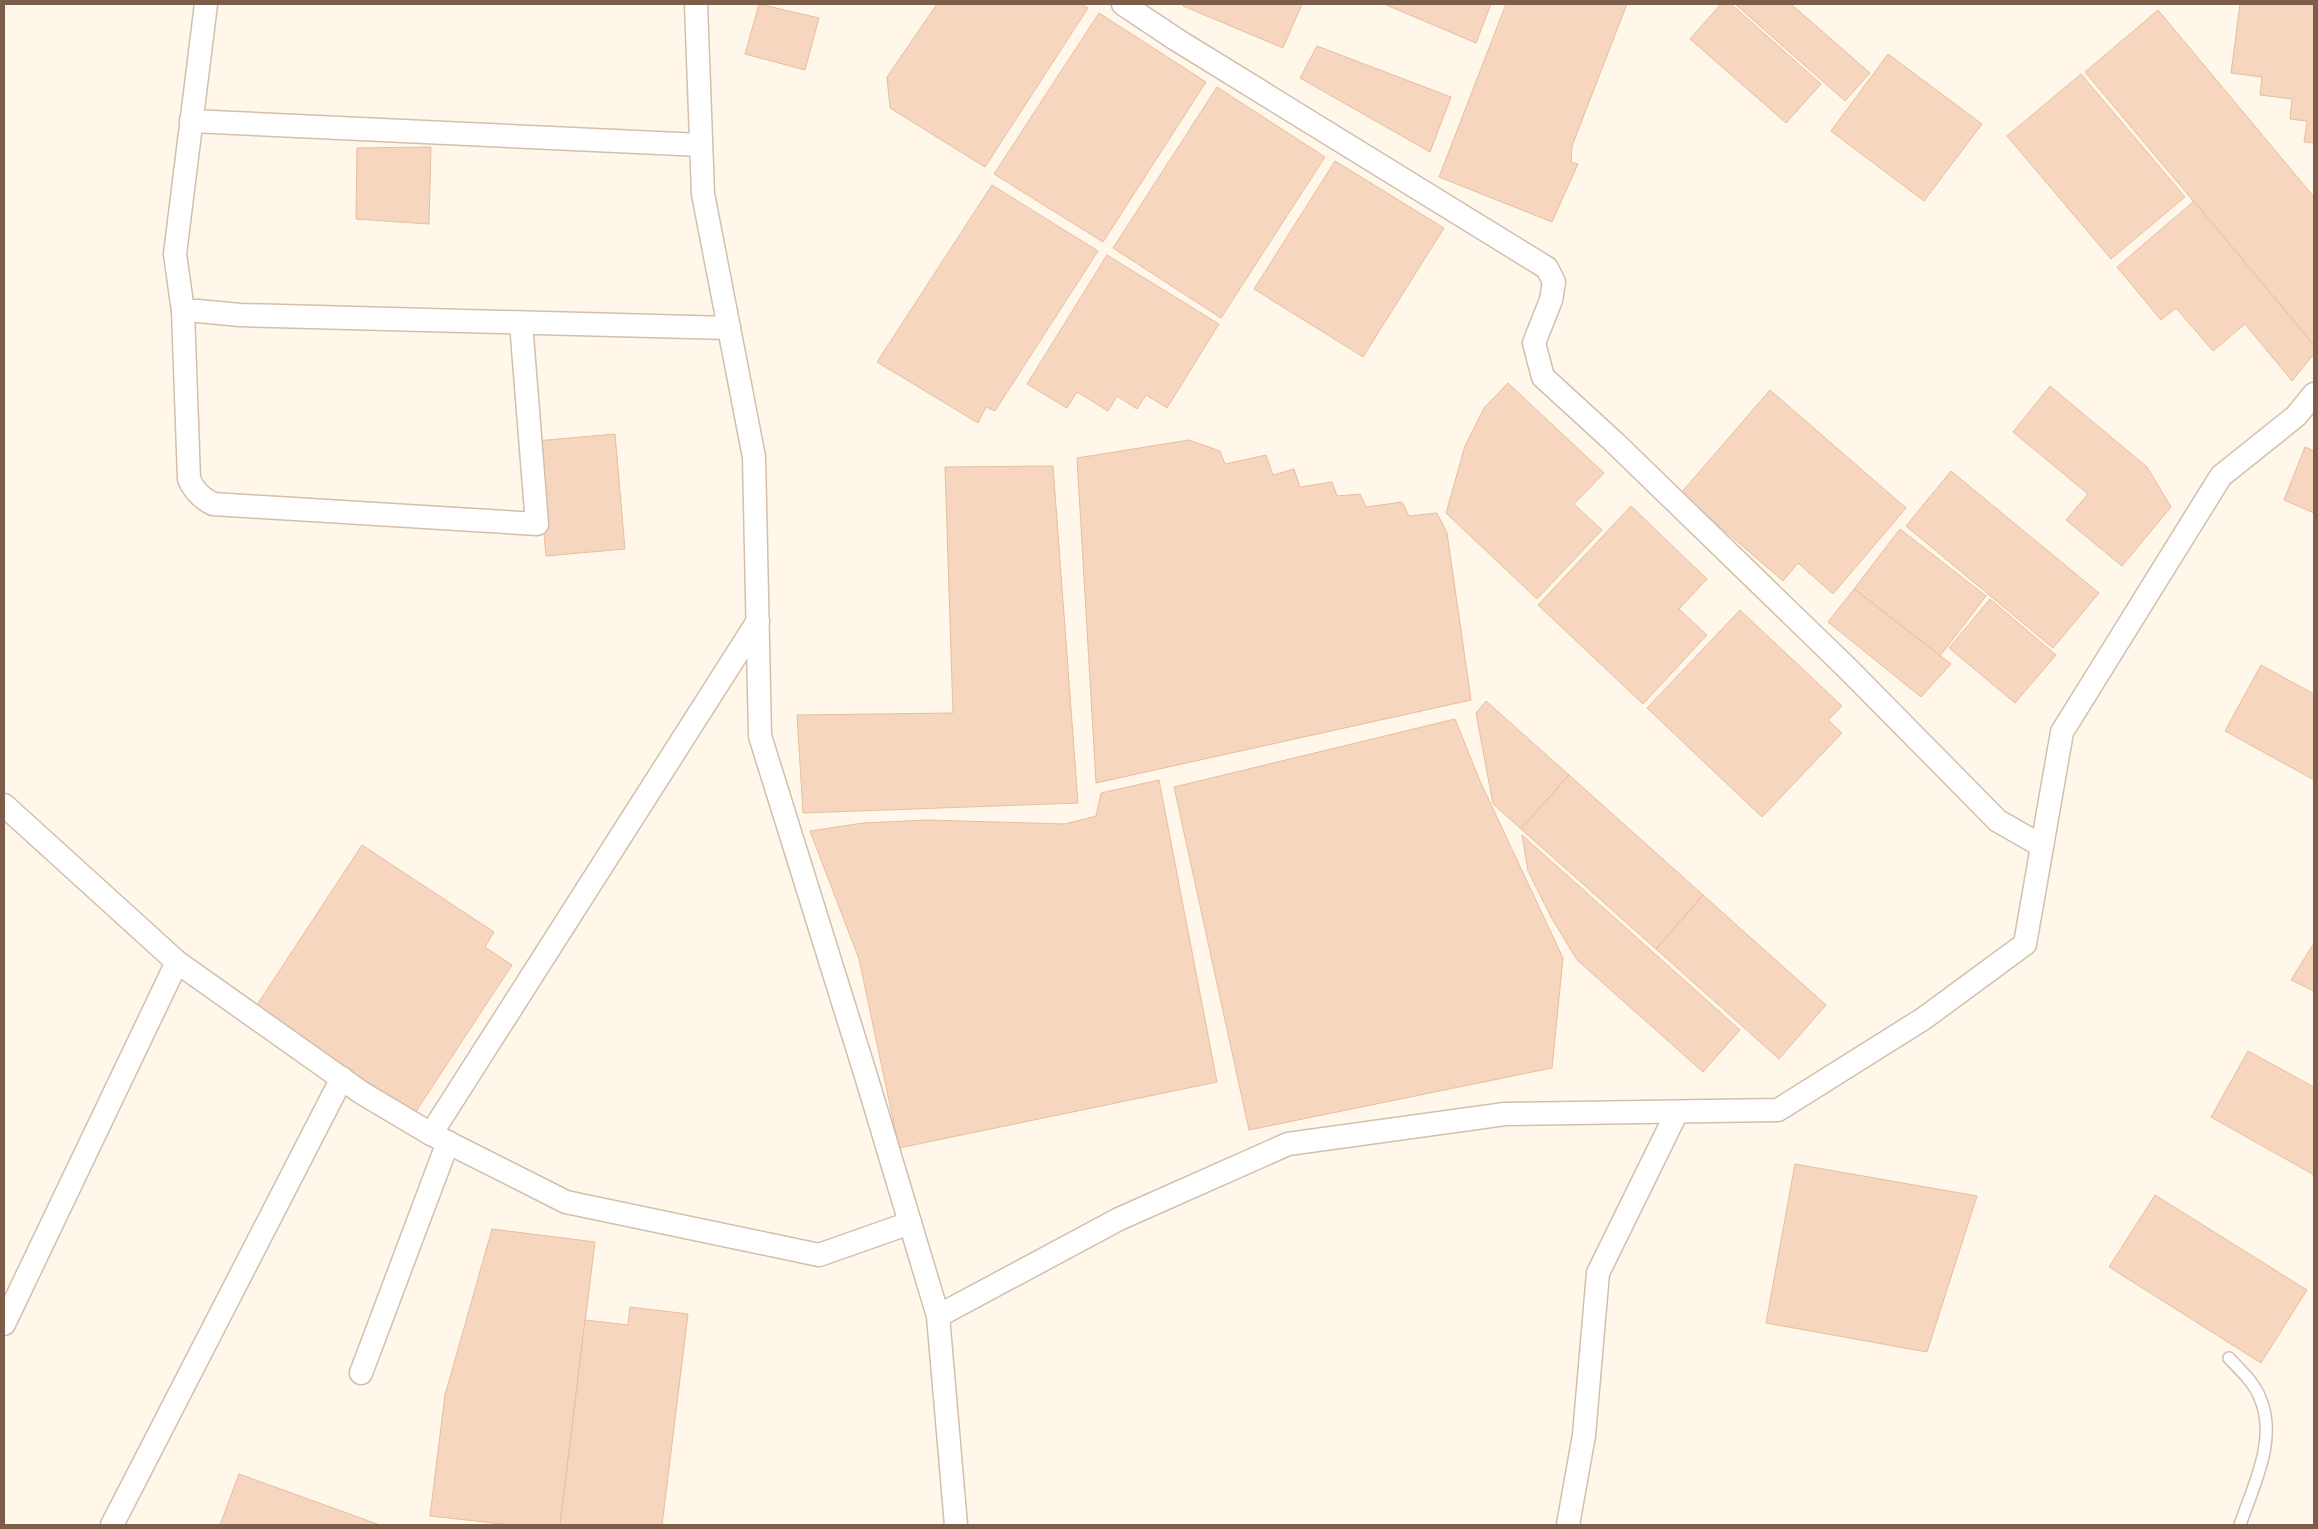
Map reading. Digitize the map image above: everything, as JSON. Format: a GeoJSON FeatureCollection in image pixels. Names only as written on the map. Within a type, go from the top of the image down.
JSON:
{"type":"FeatureCollection","features":[{"type":"Feature","properties":{"kind":"street"},"geometry":{"type":"LineString","coordinates":[[206,4],[174,254],[183,311],[189,479],[193,488],[205,500],[213,504],[537,524],[521,323]]}},
{"type":"Feature","properties":{"kind":"street"},"geometry":{"type":"LineString","coordinates":[[696,4],[703,194],[754,457],[760,736],[938,1316],[956,1525]]}},
{"type":"Feature","properties":{"kind":"street"},"geometry":{"type":"LineString","coordinates":[[1123,4],[1177,40],[1547,268],[1554,282],[1551,300],[1534,343],[1542,377],[1614,442],[1848,669],[1998,821],[2042,846]]}},
{"type":"Feature","properties":{"kind":"street"},"geometry":{"type":"LineString","coordinates":[[191,121],[701,145]]}},
{"type":"Feature","properties":{"kind":"street"},"geometry":{"type":"LineString","coordinates":[[183,311],[240,316],[729,328]]}},
{"type":"Feature","properties":{"kind":"street"},"geometry":{"type":"LineString","coordinates":[[938,1316],[1119,1219],[1288,1144],[1505,1114],[1778,1110],[1924,1019],[2025,944],[2062,732],[2221,476],[2296,416],[2314,394]]}},
{"type":"Feature","properties":{"kind":"street"},"geometry":{"type":"LineString","coordinates":[[361,1373],[440,1138],[758,620]]}},
{"type":"Feature","properties":{"kind":"street"},"geometry":{"type":"LineString","coordinates":[[4,805],[178,962],[342,1078],[440,1138],[566,1202],[819,1255],[910,1223]]}},
{"type":"Feature","properties":{"kind":"street"},"geometry":{"type":"LineString","coordinates":[[4,1324],[178,962]]}},
{"type":"Feature","properties":{"kind":"street"},"geometry":{"type":"LineString","coordinates":[[112,1525],[342,1078]]}},
{"type":"Feature","properties":{"kind":"street"},"geometry":{"type":"LineString","coordinates":[[1568,1525],[1584,1435],[1598,1273],[1677,1112]]}},
{"type":"Feature","properties":{"kind":"lane"},"geometry":{"type":"LineString","coordinates":[[2229,1358],[2256,1391],[2265,1411],[2267,1425],[2264,1452],[2240,1525]]}},
{"type":"Feature","properties":{"kind":"building"},"geometry":{"type":"Polygon","coordinates":[[[759,4],[819,18],[805,70],[745,54],[759,4]]]}},
{"type":"Feature","properties":{"kind":"building"},"geometry":{"type":"Polygon","coordinates":[[[937,4],[1081,4],[1088,8],[985,167],[890,108],[887,77],[937,4]]]}},
{"type":"Feature","properties":{"kind":"building"},"geometry":{"type":"Polygon","coordinates":[[[1184,4],[1302,4],[1283,48],[1183,6],[1184,4]]]}},
{"type":"Feature","properties":{"kind":"building"},"geometry":{"type":"Polygon","coordinates":[[[1384,4],[1491,4],[1476,43],[1384,4]]]}},
{"type":"Feature","properties":{"kind":"building"},"geometry":{"type":"Polygon","coordinates":[[[1506,4],[1627,4],[1572,146],[1571,162],[1578,164],[1552,222],[1439,177],[1506,4]]]}},
{"type":"Feature","properties":{"kind":"building"},"geometry":{"type":"Polygon","coordinates":[[[1721,4],[1731,4],[1821,84],[1786,123],[1690,39],[1721,4]]]}},
{"type":"Feature","properties":{"kind":"building"},"geometry":{"type":"Polygon","coordinates":[[[1735,4],[1791,4],[1870,73],[1845,101],[1735,4]]]}},
{"type":"Feature","properties":{"kind":"building"},"geometry":{"type":"Polygon","coordinates":[[[2240,4],[2314,4],[2314,143],[2304,142],[2307,121],[2290,119],[2292,99],[2260,95],[2262,77],[2231,73],[2240,4]]]}},
{"type":"Feature","properties":{"kind":"building"},"geometry":{"type":"Polygon","coordinates":[[[2158,10],[2314,197],[2314,345],[2085,72],[2158,10]]]}},
{"type":"Feature","properties":{"kind":"building"},"geometry":{"type":"Polygon","coordinates":[[[1099,13],[1206,82],[1103,242],[994,174],[1099,13]]]}},
{"type":"Feature","properties":{"kind":"building"},"geometry":{"type":"Polygon","coordinates":[[[1317,46],[1451,97],[1430,152],[1300,78],[1317,46]]]}},
{"type":"Feature","properties":{"kind":"building"},"geometry":{"type":"Polygon","coordinates":[[[1888,54],[1982,124],[1924,201],[1831,131],[1888,54]]]}},
{"type":"Feature","properties":{"kind":"building"},"geometry":{"type":"Polygon","coordinates":[[[2081,74],[2185,197],[2111,259],[2007,136],[2081,74]]]}},
{"type":"Feature","properties":{"kind":"building"},"geometry":{"type":"Polygon","coordinates":[[[1217,87],[1325,157],[1221,318],[1113,248],[1217,87]]]}},
{"type":"Feature","properties":{"kind":"building"},"geometry":{"type":"Polygon","coordinates":[[[431,147],[429,224],[356,219],[357,148],[431,147]]]}},
{"type":"Feature","properties":{"kind":"building"},"geometry":{"type":"Polygon","coordinates":[[[1335,161],[1444,228],[1363,357],[1254,289],[1335,161]]]}},
{"type":"Feature","properties":{"kind":"building"},"geometry":{"type":"Polygon","coordinates":[[[992,185],[1098,251],[995,411],[986,407],[978,423],[877,362],[992,185]]]}},
{"type":"Feature","properties":{"kind":"building"},"geometry":{"type":"Polygon","coordinates":[[[2194,201],[2314,345],[2314,354],[2292,381],[2245,324],[2213,351],[2176,308],[2161,320],[2117,267],[2194,201]]]}},
{"type":"Feature","properties":{"kind":"building"},"geometry":{"type":"Polygon","coordinates":[[[1107,255],[1219,324],[1167,408],[1146,395],[1137,409],[1117,396],[1108,411],[1077,392],[1067,408],[1027,384],[1107,255]]]}},
{"type":"Feature","properties":{"kind":"building"},"geometry":{"type":"Polygon","coordinates":[[[1508,383],[1604,473],[1574,504],[1602,530],[1537,599],[1446,513],[1465,446],[1484,408],[1508,383]]]}},
{"type":"Feature","properties":{"kind":"building"},"geometry":{"type":"Polygon","coordinates":[[[2050,386],[2147,467],[2171,507],[2122,566],[2066,520],[2088,494],[2013,432],[2050,386]]]}},
{"type":"Feature","properties":{"kind":"building"},"geometry":{"type":"Polygon","coordinates":[[[1770,390],[1906,508],[1833,594],[1798,563],[1783,581],[1681,493],[1770,390]]]}},
{"type":"Feature","properties":{"kind":"building"},"geometry":{"type":"Polygon","coordinates":[[[615,434],[625,549],[546,556],[536,441],[615,434]]]}},
{"type":"Feature","properties":{"kind":"building"},"geometry":{"type":"Polygon","coordinates":[[[1189,440],[1220,451],[1225,464],[1266,455],[1273,475],[1294,469],[1300,487],[1332,482],[1337,496],[1360,494],[1366,507],[1402,502],[1409,516],[1437,513],[1447,533],[1471,700],[1096,783],[1077,458],[1189,440]]]}},
{"type":"Feature","properties":{"kind":"building"},"geometry":{"type":"Polygon","coordinates":[[[2305,447],[2314,451],[2314,513],[2284,500],[2305,447]]]}},
{"type":"Feature","properties":{"kind":"building"},"geometry":{"type":"Polygon","coordinates":[[[1053,466],[1078,803],[803,813],[797,715],[953,713],[945,467],[1053,466]]]}},
{"type":"Feature","properties":{"kind":"building"},"geometry":{"type":"Polygon","coordinates":[[[1951,471],[2099,593],[2053,648],[1906,526],[1951,471]]]}},
{"type":"Feature","properties":{"kind":"building"},"geometry":{"type":"Polygon","coordinates":[[[1631,506],[1707,579],[1679,609],[1707,635],[1643,704],[1538,605],[1631,506]]]}},
{"type":"Feature","properties":{"kind":"building"},"geometry":{"type":"Polygon","coordinates":[[[1900,529],[1986,596],[1940,656],[1854,589],[1900,529]]]}},
{"type":"Feature","properties":{"kind":"building"},"geometry":{"type":"Polygon","coordinates":[[[1854,589],[1951,664],[1921,697],[1828,622],[1854,589]]]}},
{"type":"Feature","properties":{"kind":"building"},"geometry":{"type":"Polygon","coordinates":[[[1990,599],[2056,655],[2015,703],[1949,648],[1990,599]]]}},
{"type":"Feature","properties":{"kind":"building"},"geometry":{"type":"Polygon","coordinates":[[[1740,610],[1842,706],[1828,720],[1842,733],[1762,817],[1647,708],[1740,610]]]}},
{"type":"Feature","properties":{"kind":"building"},"geometry":{"type":"Polygon","coordinates":[[[2261,665],[2314,694],[2314,780],[2225,731],[2261,665]]]}},
{"type":"Feature","properties":{"kind":"building"},"geometry":{"type":"Polygon","coordinates":[[[1486,701],[1569,775],[1521,829],[1493,804],[1476,713],[1486,701]]]}},
{"type":"Feature","properties":{"kind":"building"},"geometry":{"type":"Polygon","coordinates":[[[1455,719],[1480,781],[1563,958],[1552,1068],[1249,1130],[1174,787],[1455,719]]]}},
{"type":"Feature","properties":{"kind":"building"},"geometry":{"type":"Polygon","coordinates":[[[1569,775],[1703,895],[1656,949],[1521,829],[1569,775]]]}},
{"type":"Feature","properties":{"kind":"building"},"geometry":{"type":"Polygon","coordinates":[[[1159,780],[1217,1082],[899,1148],[859,959],[810,831],[863,823],[927,820],[1065,824],[1096,816],[1101,793],[1159,780]]]}},
{"type":"Feature","properties":{"kind":"building"},"geometry":{"type":"Polygon","coordinates":[[[1522,835],[1740,1030],[1703,1072],[1577,960],[1551,917],[1528,871],[1522,835]]]}},
{"type":"Feature","properties":{"kind":"building"},"geometry":{"type":"Polygon","coordinates":[[[362,845],[494,932],[485,947],[512,965],[415,1113],[255,1008],[362,845]]]}},
{"type":"Feature","properties":{"kind":"building"},"geometry":{"type":"Polygon","coordinates":[[[1703,895],[1826,1005],[1779,1059],[1656,949],[1703,895]]]}},
{"type":"Feature","properties":{"kind":"building"},"geometry":{"type":"Polygon","coordinates":[[[2314,943],[2314,991],[2291,980],[2314,943]]]}},
{"type":"Feature","properties":{"kind":"building"},"geometry":{"type":"Polygon","coordinates":[[[2248,1051],[2314,1087],[2314,1175],[2211,1117],[2248,1051]]]}},
{"type":"Feature","properties":{"kind":"building"},"geometry":{"type":"Polygon","coordinates":[[[1795,1164],[1977,1196],[1927,1352],[1766,1323],[1795,1164]]]}},
{"type":"Feature","properties":{"kind":"building"},"geometry":{"type":"Polygon","coordinates":[[[2155,1195],[2307,1290],[2261,1363],[2109,1267],[2155,1195]]]}},
{"type":"Feature","properties":{"kind":"building"},"geometry":{"type":"Polygon","coordinates":[[[492,1229],[595,1242],[560,1525],[511,1525],[430,1516],[445,1395],[492,1229]]]}},
{"type":"Feature","properties":{"kind":"building"},"geometry":{"type":"Polygon","coordinates":[[[630,1307],[688,1314],[662,1525],[560,1525],[585,1320],[628,1325],[630,1307]]]}},
{"type":"Feature","properties":{"kind":"building"},"geometry":{"type":"Polygon","coordinates":[[[239,1474],[380,1525],[220,1525],[239,1474]]]}}]}
